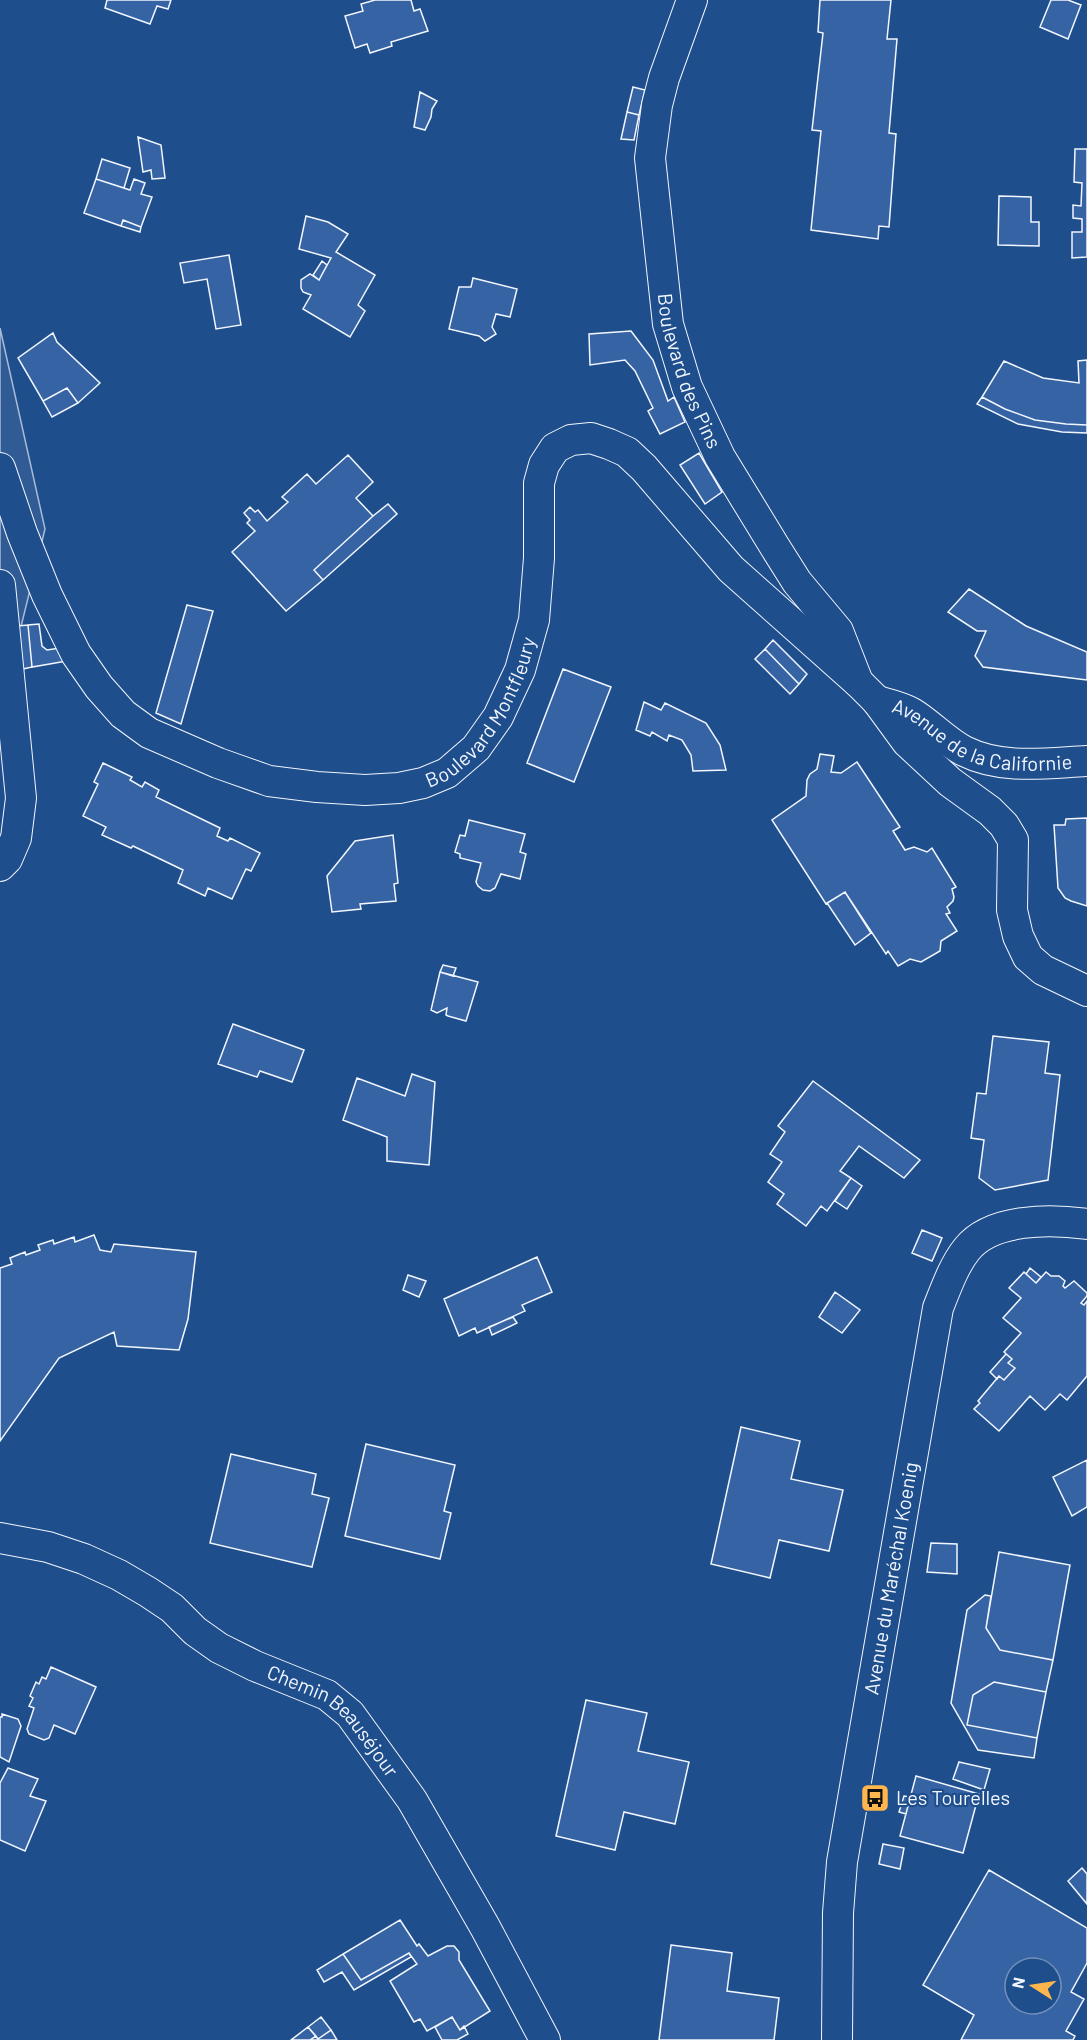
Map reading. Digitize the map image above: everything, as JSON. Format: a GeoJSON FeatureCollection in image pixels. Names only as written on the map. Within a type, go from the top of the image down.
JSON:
{"type":"FeatureCollection","features":[{"type":"Feature","properties":{"kind":"street","name":"Boulevard des Pins"},"geometry":{"type":"LineString","coordinates":[[692,0],[664,78],[657,105],[650,158],[668,324],[687,387],[720,457],[797,582],[838,631],[867,691]]}},
{"type":"Feature","properties":{"kind":"street","name":"Boulevard Montfleury"},"geometry":{"type":"LineString","coordinates":[[0,468],[47,595],[76,654],[99,687],[123,714],[149,733],[218,763],[269,781],[364,790],[399,788],[423,783],[447,773],[476,748],[498,717],[515,679],[534,620],[539,558],[539,483],[544,465],[555,448],[571,440],[591,438],[627,452],[644,468],[731,569],[867,691]]}},
{"type":"Feature","properties":{"kind":"street"},"geometry":{"type":"LineString","coordinates":[[0,585],[21,798],[16,838],[7,859],[0,866]]}},
{"type":"Feature","properties":{"kind":"street","name":"Avenue de la Californie"},"geometry":{"type":"LineString","coordinates":[[867,691],[910,712],[963,751],[983,759],[1005,764],[1087,761]]}},
{"type":"Feature","properties":{"kind":"street"},"geometry":{"type":"LineString","coordinates":[[867,691],[907,742],[950,782],[990,811],[1004,825],[1012,840],[1012,910],[1018,936],[1028,957],[1043,970],[1087,991]]}},
{"type":"Feature","properties":{"kind":"street","name":"Avenue du Maréchal Koenig"},"geometry":{"type":"LineString","coordinates":[[837,2040],[838,1913],[842,1862],[938,1308],[951,1276],[967,1249],[986,1233],[1010,1224],[1044,1222],[1087,1224]]}},
{"type":"Feature","properties":{"kind":"street","name":"Chemin Beauséjour"},"geometry":{"type":"LineString","coordinates":[[0,1538],[48,1547],[84,1559],[119,1575],[172,1608],[195,1631],[219,1648],[255,1666],[327,1695],[350,1714],[412,1800],[485,1927],[546,2040]]}},
{"type":"Feature","properties":{"kind":"shaded area"},"geometry":{"type":"Polygon","coordinates":[[[0,328],[45,529],[0,712],[0,328]]]}},
{"type":"Feature","properties":{"kind":"building"},"geometry":{"type":"Polygon","coordinates":[[[107,0],[171,0],[168,9],[157,6],[150,24],[105,8],[107,0]]]}},
{"type":"Feature","properties":{"kind":"building"},"geometry":{"type":"Polygon","coordinates":[[[375,0],[411,0],[414,11],[420,9],[428,31],[391,42],[392,46],[370,53],[367,44],[355,48],[345,16],[363,11],[361,4],[375,0]]]}},
{"type":"Feature","properties":{"kind":"building"},"geometry":{"type":"Polygon","coordinates":[[[820,0],[891,0],[887,39],[897,39],[889,133],[896,134],[889,227],[879,226],[878,239],[811,230],[821,131],[812,130],[823,33],[818,32],[820,0]]]}},
{"type":"Feature","properties":{"kind":"building"},"geometry":{"type":"Polygon","coordinates":[[[1051,0],[1068,0],[1081,5],[1068,39],[1040,27],[1051,0]]]}},
{"type":"Feature","properties":{"kind":"building"},"geometry":{"type":"Polygon","coordinates":[[[633,87],[645,90],[639,115],[627,112],[633,87]]]}},
{"type":"Feature","properties":{"kind":"building"},"geometry":{"type":"Polygon","coordinates":[[[420,92],[437,101],[425,130],[414,127],[420,92]]]}},
{"type":"Feature","properties":{"kind":"building"},"geometry":{"type":"Polygon","coordinates":[[[627,112],[639,115],[634,140],[621,139],[627,112]]]}},
{"type":"Feature","properties":{"kind":"building"},"geometry":{"type":"Polygon","coordinates":[[[138,137],[161,145],[165,178],[152,179],[151,170],[143,172],[138,137]]]}},
{"type":"Feature","properties":{"kind":"building"},"geometry":{"type":"Polygon","coordinates":[[[1075,149],[1087,149],[1087,257],[1072,258],[1072,232],[1082,232],[1082,219],[1073,218],[1073,205],[1081,206],[1082,183],[1074,182],[1075,149]]]}},
{"type":"Feature","properties":{"kind":"building"},"geometry":{"type":"Polygon","coordinates":[[[102,159],[130,168],[124,188],[96,179],[102,159]]]}},
{"type":"Feature","properties":{"kind":"building"},"geometry":{"type":"Polygon","coordinates":[[[96,179],[130,190],[134,179],[145,183],[141,194],[152,197],[141,227],[123,220],[121,226],[84,213],[96,179]]]}},
{"type":"Feature","properties":{"kind":"building"},"geometry":{"type":"Polygon","coordinates":[[[999,196],[1031,197],[1031,222],[1039,222],[1039,246],[998,245],[999,196]]]}},
{"type":"Feature","properties":{"kind":"building"},"geometry":{"type":"Polygon","coordinates":[[[306,216],[328,222],[348,234],[336,252],[375,275],[358,305],[365,311],[350,337],[303,309],[311,295],[303,292],[301,280],[310,274],[319,280],[331,258],[299,249],[306,216]]]}},
{"type":"Feature","properties":{"kind":"building"},"geometry":{"type":"Polygon","coordinates":[[[123,220],[141,227],[140,232],[121,226],[123,220]]]}},
{"type":"Feature","properties":{"kind":"building"},"geometry":{"type":"Polygon","coordinates":[[[229,255],[241,325],[216,329],[207,279],[184,283],[180,263],[229,255]]]}},
{"type":"Feature","properties":{"kind":"building"},"geometry":{"type":"Polygon","coordinates":[[[322,261],[327,265],[319,280],[313,275],[322,261]]]}},
{"type":"Feature","properties":{"kind":"building"},"geometry":{"type":"Polygon","coordinates":[[[473,278],[517,289],[510,317],[496,314],[492,327],[496,334],[485,341],[479,336],[449,329],[459,287],[471,287],[473,278]]]}},
{"type":"Feature","properties":{"kind":"building"},"geometry":{"type":"Polygon","coordinates":[[[631,331],[653,360],[668,401],[674,397],[685,422],[660,434],[648,411],[653,408],[635,371],[625,360],[590,365],[589,334],[631,331]]]}},
{"type":"Feature","properties":{"kind":"building"},"geometry":{"type":"Polygon","coordinates":[[[53,333],[57,342],[100,383],[78,403],[67,388],[43,401],[18,358],[53,333]]]}},
{"type":"Feature","properties":{"kind":"building"},"geometry":{"type":"Polygon","coordinates":[[[1087,360],[1087,425],[1035,420],[1005,409],[982,397],[1004,361],[1043,378],[1079,383],[1078,361],[1087,360]]]}},
{"type":"Feature","properties":{"kind":"building"},"geometry":{"type":"Polygon","coordinates":[[[67,388],[78,403],[52,417],[43,401],[67,388]]]}},
{"type":"Feature","properties":{"kind":"building"},"geometry":{"type":"Polygon","coordinates":[[[982,397],[1005,409],[1035,420],[1087,425],[1087,433],[1062,432],[1018,424],[977,404],[982,397]]]}},
{"type":"Feature","properties":{"kind":"building"},"geometry":{"type":"Polygon","coordinates":[[[699,453],[722,492],[705,504],[680,465],[699,453]]]}},
{"type":"Feature","properties":{"kind":"building"},"geometry":{"type":"Polygon","coordinates":[[[348,455],[373,482],[356,498],[373,516],[314,570],[323,580],[286,611],[232,552],[255,531],[247,523],[250,520],[244,513],[250,507],[255,512],[258,510],[267,521],[288,502],[282,497],[307,474],[316,484],[348,455]]]}},
{"type":"Feature","properties":{"kind":"building"},"geometry":{"type":"Polygon","coordinates":[[[388,504],[397,514],[323,580],[314,570],[388,504]]]}},
{"type":"Feature","properties":{"kind":"building"},"geometry":{"type":"Polygon","coordinates":[[[969,589],[1026,626],[1087,652],[1087,680],[983,667],[975,656],[986,631],[977,631],[948,612],[969,589]]]}},
{"type":"Feature","properties":{"kind":"building"},"geometry":{"type":"Polygon","coordinates":[[[187,605],[213,611],[181,724],[156,713],[187,605]]]}},
{"type":"Feature","properties":{"kind":"building"},"geometry":{"type":"Polygon","coordinates":[[[39,624],[42,646],[47,650],[60,648],[67,661],[32,667],[28,625],[39,624]]]}},
{"type":"Feature","properties":{"kind":"building"},"geometry":{"type":"Polygon","coordinates":[[[28,625],[32,667],[23,669],[17,626],[28,625]]]}},
{"type":"Feature","properties":{"kind":"building"},"geometry":{"type":"Polygon","coordinates":[[[773,640],[807,674],[799,684],[765,649],[773,640]]]}},
{"type":"Feature","properties":{"kind":"building"},"geometry":{"type":"Polygon","coordinates":[[[765,649],[799,684],[790,694],[755,659],[765,649]]]}},
{"type":"Feature","properties":{"kind":"building"},"geometry":{"type":"Polygon","coordinates":[[[563,669],[611,687],[574,782],[527,763],[563,669]]]}},
{"type":"Feature","properties":{"kind":"building"},"geometry":{"type":"Polygon","coordinates":[[[644,702],[661,710],[665,703],[706,723],[720,745],[726,770],[693,771],[691,755],[682,740],[669,735],[667,741],[652,732],[650,736],[636,730],[644,702]]]}},
{"type":"Feature","properties":{"kind":"building"},"geometry":{"type":"Polygon","coordinates":[[[820,754],[834,756],[831,772],[841,773],[857,762],[900,827],[893,831],[905,850],[914,847],[927,852],[932,848],[956,887],[952,889],[953,901],[947,907],[950,913],[946,914],[957,931],[941,941],[940,951],[921,962],[910,959],[898,966],[888,951],[886,954],[845,892],[826,904],[772,820],[806,796],[807,780],[810,774],[817,769],[820,754]]]}},
{"type":"Feature","properties":{"kind":"building"},"geometry":{"type":"Polygon","coordinates":[[[103,763],[132,777],[130,780],[142,787],[145,782],[159,790],[156,797],[220,828],[217,836],[228,841],[230,838],[260,853],[251,871],[246,869],[232,899],[208,888],[205,896],[178,883],[183,870],[133,846],[131,848],[102,835],[106,827],[83,816],[98,784],[94,782],[103,763]]]}},
{"type":"Feature","properties":{"kind":"building"},"geometry":{"type":"Polygon","coordinates":[[[1087,818],[1087,906],[1065,898],[1058,888],[1054,825],[1065,825],[1066,819],[1087,818]]]}},
{"type":"Feature","properties":{"kind":"building"},"geometry":{"type":"Polygon","coordinates":[[[469,820],[525,834],[520,852],[526,854],[520,879],[501,874],[495,888],[490,891],[478,886],[476,882],[481,863],[460,858],[460,854],[455,852],[460,835],[465,836],[469,820]]]}},
{"type":"Feature","properties":{"kind":"building"},"geometry":{"type":"Polygon","coordinates":[[[393,835],[398,883],[394,884],[396,901],[360,904],[361,909],[332,912],[327,876],[355,841],[393,835]]]}},
{"type":"Feature","properties":{"kind":"building"},"geometry":{"type":"Polygon","coordinates":[[[845,892],[871,933],[855,945],[827,903],[845,892]]]}},
{"type":"Feature","properties":{"kind":"building"},"geometry":{"type":"Polygon","coordinates":[[[443,965],[456,968],[453,976],[440,972],[443,965]]]}},
{"type":"Feature","properties":{"kind":"building"},"geometry":{"type":"Polygon","coordinates":[[[440,972],[478,982],[466,1021],[446,1015],[447,1008],[437,1013],[431,1010],[440,972]]]}},
{"type":"Feature","properties":{"kind":"building"},"geometry":{"type":"Polygon","coordinates":[[[233,1024],[304,1050],[292,1082],[260,1071],[257,1077],[218,1064],[233,1024]]]}},
{"type":"Feature","properties":{"kind":"building"},"geometry":{"type":"Polygon","coordinates":[[[993,1036],[1049,1042],[1045,1073],[1060,1075],[1048,1180],[995,1190],[979,1178],[984,1140],[971,1138],[977,1093],[986,1094],[993,1036]]]}},
{"type":"Feature","properties":{"kind":"building"},"geometry":{"type":"Polygon","coordinates":[[[412,1074],[435,1082],[429,1165],[387,1161],[387,1137],[343,1120],[357,1078],[405,1096],[412,1074]]]}},
{"type":"Feature","properties":{"kind":"building"},"geometry":{"type":"Polygon","coordinates":[[[813,1081],[920,1160],[904,1178],[859,1146],[840,1171],[851,1178],[827,1211],[821,1206],[806,1226],[777,1204],[784,1194],[768,1182],[782,1162],[770,1154],[785,1132],[778,1126],[813,1081]]]}},
{"type":"Feature","properties":{"kind":"building"},"geometry":{"type":"Polygon","coordinates":[[[851,1178],[862,1186],[847,1209],[835,1201],[851,1178]]]}},
{"type":"Feature","properties":{"kind":"building"},"geometry":{"type":"Polygon","coordinates":[[[922,1230],[942,1238],[932,1261],[912,1253],[922,1230]]]}},
{"type":"Feature","properties":{"kind":"building"},"geometry":{"type":"Polygon","coordinates":[[[94,1235],[100,1250],[111,1252],[114,1244],[196,1252],[188,1319],[179,1350],[117,1346],[114,1332],[59,1358],[0,1441],[0,1268],[12,1264],[10,1258],[25,1252],[26,1255],[40,1250],[38,1245],[53,1240],[54,1244],[74,1237],[75,1242],[94,1235]]]}},
{"type":"Feature","properties":{"kind":"building"},"geometry":{"type":"Polygon","coordinates":[[[537,1257],[552,1292],[522,1305],[525,1311],[477,1333],[475,1328],[459,1336],[444,1299],[537,1257]]]}},
{"type":"Feature","properties":{"kind":"building"},"geometry":{"type":"Polygon","coordinates":[[[1030,1268],[1041,1277],[1036,1283],[1026,1274],[1030,1268]]]}},
{"type":"Feature","properties":{"kind":"building"},"geometry":{"type":"Polygon","coordinates":[[[1024,1272],[1036,1283],[1046,1272],[1051,1276],[1059,1276],[1065,1281],[1063,1286],[1065,1288],[1074,1281],[1087,1293],[1081,1303],[1084,1305],[1087,1301],[1087,1376],[1067,1400],[1060,1394],[1045,1410],[1030,1396],[999,1431],[974,1409],[999,1376],[1004,1380],[1015,1368],[1008,1363],[1012,1359],[1004,1352],[1021,1333],[1003,1318],[1021,1298],[1009,1288],[1024,1272]]]}},
{"type":"Feature","properties":{"kind":"building"},"geometry":{"type":"Polygon","coordinates":[[[408,1275],[426,1281],[419,1297],[403,1290],[408,1275]]]}},
{"type":"Feature","properties":{"kind":"building"},"geometry":{"type":"Polygon","coordinates":[[[835,1292],[860,1310],[842,1333],[819,1317],[835,1292]]]}},
{"type":"Feature","properties":{"kind":"building"},"geometry":{"type":"Polygon","coordinates":[[[513,1317],[517,1323],[492,1335],[489,1327],[513,1317]]]}},
{"type":"Feature","properties":{"kind":"building"},"geometry":{"type":"Polygon","coordinates":[[[1006,1354],[1012,1359],[1008,1363],[1015,1368],[1004,1380],[999,1376],[997,1379],[990,1372],[1006,1354]]]}},
{"type":"Feature","properties":{"kind":"building"},"geometry":{"type":"Polygon","coordinates":[[[741,1427],[800,1441],[791,1479],[843,1490],[829,1551],[779,1540],[770,1578],[711,1564],[741,1427]]]}},
{"type":"Feature","properties":{"kind":"building"},"geometry":{"type":"Polygon","coordinates":[[[366,1444],[455,1465],[444,1511],[451,1513],[440,1559],[345,1536],[366,1444]]]}},
{"type":"Feature","properties":{"kind":"building"},"geometry":{"type":"Polygon","coordinates":[[[231,1454],[316,1474],[312,1494],[329,1498],[312,1567],[210,1543],[231,1454]]]}},
{"type":"Feature","properties":{"kind":"building"},"geometry":{"type":"Polygon","coordinates":[[[1087,1460],[1087,1507],[1072,1516],[1053,1477],[1087,1460]]]}},
{"type":"Feature","properties":{"kind":"building"},"geometry":{"type":"Polygon","coordinates":[[[931,1543],[957,1544],[957,1574],[927,1572],[931,1543]]]}},
{"type":"Feature","properties":{"kind":"building"},"geometry":{"type":"Polygon","coordinates":[[[999,1552],[1070,1565],[1053,1660],[1000,1650],[986,1628],[999,1552]]]}},
{"type":"Feature","properties":{"kind":"building"},"geometry":{"type":"Polygon","coordinates":[[[985,1595],[991,1596],[986,1628],[1000,1650],[1053,1660],[1046,1692],[994,1682],[973,1695],[967,1725],[1037,1738],[1034,1758],[978,1750],[951,1703],[967,1610],[985,1595]]]}},
{"type":"Feature","properties":{"kind":"building"},"geometry":{"type":"Polygon","coordinates":[[[51,1667],[96,1687],[75,1734],[54,1725],[49,1738],[44,1740],[29,1734],[27,1729],[34,1708],[29,1706],[33,1698],[30,1696],[36,1682],[39,1684],[42,1677],[46,1679],[51,1667]]]}},
{"type":"Feature","properties":{"kind":"building"},"geometry":{"type":"Polygon","coordinates":[[[994,1682],[1046,1692],[1037,1738],[967,1725],[973,1695],[994,1682]]]}},
{"type":"Feature","properties":{"kind":"building"},"geometry":{"type":"Polygon","coordinates":[[[586,1700],[647,1713],[638,1751],[689,1762],[675,1824],[624,1812],[615,1850],[556,1836],[586,1700]]]}},
{"type":"Feature","properties":{"kind":"building"},"geometry":{"type":"Polygon","coordinates":[[[2,1714],[18,1719],[21,1726],[9,1762],[0,1757],[0,1717],[2,1714]]]}},
{"type":"Feature","properties":{"kind":"building"},"geometry":{"type":"Polygon","coordinates":[[[959,1762],[990,1769],[984,1790],[953,1779],[959,1762]]]}},
{"type":"Feature","properties":{"kind":"building"},"geometry":{"type":"Polygon","coordinates":[[[8,1768],[38,1779],[30,1796],[46,1801],[25,1851],[0,1840],[0,1783],[8,1768]]]}},
{"type":"Feature","properties":{"kind":"building"},"geometry":{"type":"Polygon","coordinates":[[[916,1776],[979,1794],[963,1853],[900,1836],[916,1776]]]}},
{"type":"Feature","properties":{"kind":"building"},"geometry":{"type":"Polygon","coordinates":[[[904,1796],[910,1797],[906,1814],[899,1812],[904,1796]]]}},
{"type":"Feature","properties":{"kind":"building"},"geometry":{"type":"Polygon","coordinates":[[[883,1844],[904,1848],[900,1869],[879,1864],[883,1844]]]}},
{"type":"Feature","properties":{"kind":"building"},"geometry":{"type":"Polygon","coordinates":[[[1082,1868],[1087,1874],[1087,1904],[1068,1881],[1082,1868]]]}},
{"type":"Feature","properties":{"kind":"building"},"geometry":{"type":"Polygon","coordinates":[[[989,1870],[1087,1928],[1087,1963],[1071,1992],[1084,1999],[1066,2031],[1075,2036],[1073,2040],[961,2040],[974,2015],[923,1985],[989,1870]]]}},
{"type":"Feature","properties":{"kind":"building"},"geometry":{"type":"Polygon","coordinates":[[[400,1920],[417,1946],[419,1944],[428,1956],[447,1946],[454,1946],[459,1952],[459,1960],[490,2011],[460,2030],[452,2017],[427,2031],[420,2019],[414,2022],[390,1981],[417,1964],[409,1953],[361,1980],[343,1954],[400,1920]]]}},
{"type":"Feature","properties":{"kind":"building"},"geometry":{"type":"Polygon","coordinates":[[[671,1945],[732,1953],[727,1991],[779,1998],[774,2040],[659,2040],[671,1945]]]}},
{"type":"Feature","properties":{"kind":"building"},"geometry":{"type":"Polygon","coordinates":[[[409,1953],[411,1957],[354,1990],[342,1972],[324,1982],[317,1970],[343,1954],[361,1980],[409,1953]]]}},
{"type":"Feature","properties":{"kind":"building"},"geometry":{"type":"Polygon","coordinates":[[[321,2017],[331,2030],[318,2039],[308,2027],[321,2017]]]}},
{"type":"Feature","properties":{"kind":"building"},"geometry":{"type":"Polygon","coordinates":[[[452,2017],[460,2030],[464,2026],[468,2034],[457,2040],[442,2040],[435,2027],[452,2017]]]}},
{"type":"Feature","properties":{"kind":"building"},"geometry":{"type":"Polygon","coordinates":[[[308,2027],[316,2036],[310,2040],[291,2040],[308,2027]]]}},
{"type":"Feature","properties":{"kind":"building"},"geometry":{"type":"Polygon","coordinates":[[[331,2030],[337,2040],[310,2040],[316,2036],[318,2039],[331,2030]]]}},
{"type":"Feature","properties":{"kind":"place","name":"Les Tourelles"},"geometry":{"type":"Point","coordinates":[875,1798]}}]}
